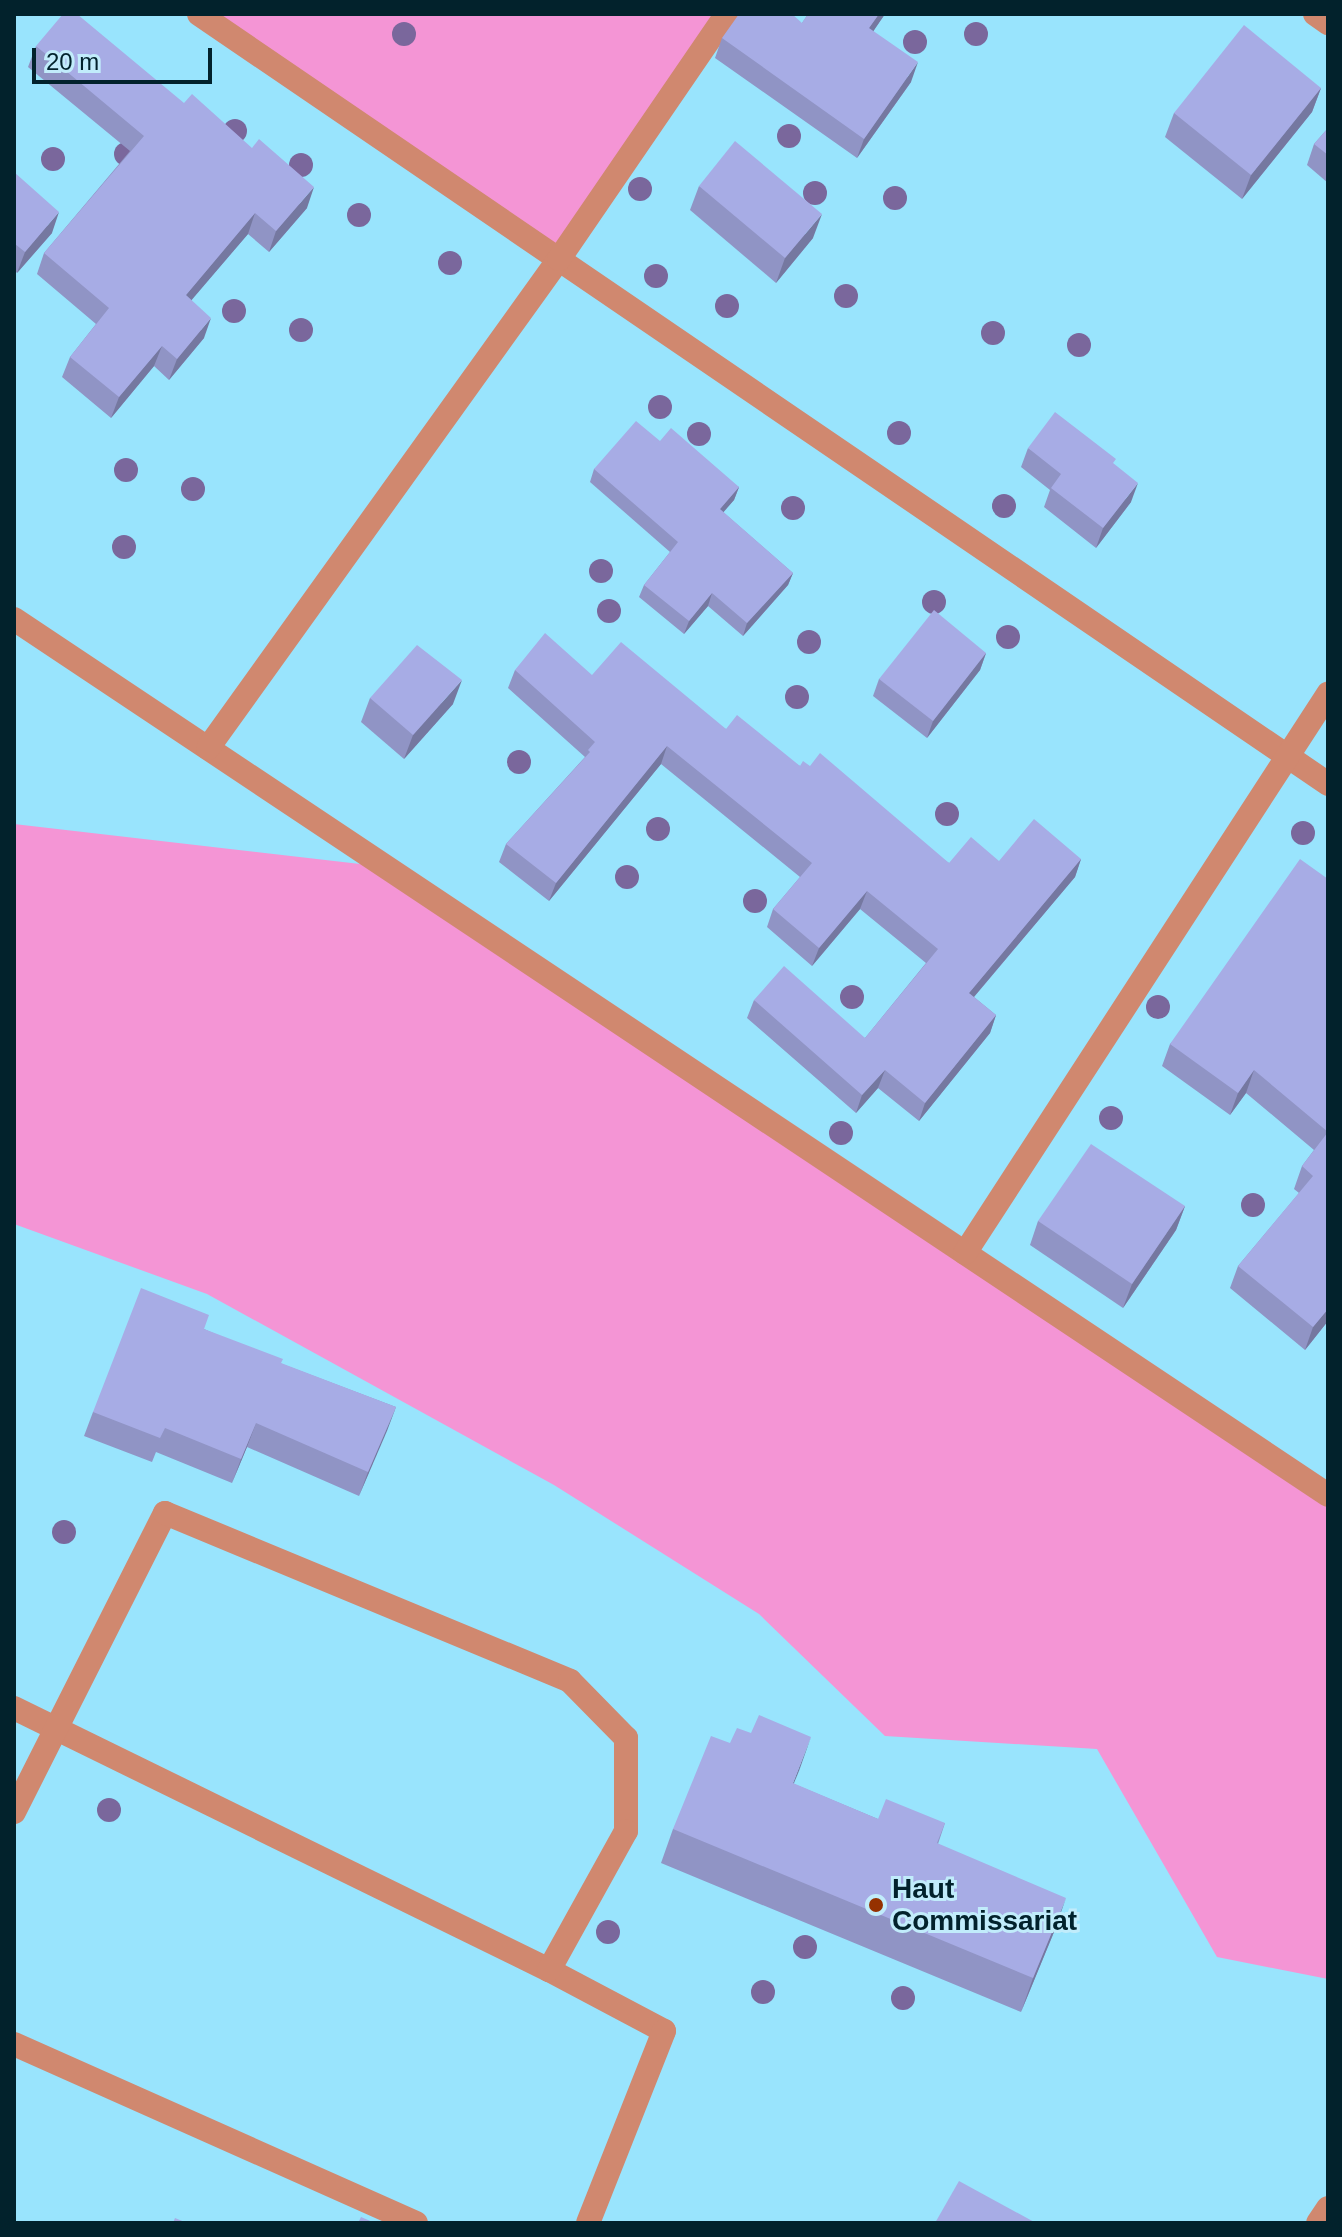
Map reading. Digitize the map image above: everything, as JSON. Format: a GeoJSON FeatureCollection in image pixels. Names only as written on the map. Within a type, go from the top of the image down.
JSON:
{"type":"FeatureCollection","features":[{"type":"Feature","properties":{"kind":"street"},"geometry":{"type":"LineString","coordinates":[[199,14],[1328,784]]}},
{"type":"Feature","properties":{"kind":"street"},"geometry":{"type":"LineString","coordinates":[[208,748],[559,259],[727,14]]}},
{"type":"Feature","properties":{"kind":"street"},"geometry":{"type":"LineString","coordinates":[[1315,14],[1328,23]]}},
{"type":"Feature","properties":{"kind":"street"},"geometry":{"type":"LineString","coordinates":[[14,619],[1328,1495]]}},
{"type":"Feature","properties":{"kind":"street"},"geometry":{"type":"LineString","coordinates":[[965,1253],[1328,694]]}},
{"type":"Feature","properties":{"kind":"street"},"geometry":{"type":"LineString","coordinates":[[14,1812],[165,1513],[570,1681],[626,1738],[626,1831],[549,1970]]}},
{"type":"Feature","properties":{"kind":"street"},"geometry":{"type":"LineString","coordinates":[[14,1708],[549,1970],[664,2031],[588,2223]]}},
{"type":"Feature","properties":{"kind":"street"},"geometry":{"type":"LineString","coordinates":[[14,2044],[416,2223]]}},
{"type":"Feature","properties":{"kind":"street"},"geometry":{"type":"LineString","coordinates":[[1318,2223],[1328,2208]]}},
{"type":"Feature","properties":{"kind":"shaded area"},"geometry":{"type":"Polygon","coordinates":[[[199,14],[727,14],[559,259],[199,14]]]}},
{"type":"Feature","properties":{"kind":"shaded area"},"geometry":{"type":"Polygon","coordinates":[[[14,824],[386,867],[1328,1495],[1328,1979],[1217,1957],[1097,1749],[885,1736],[759,1614],[554,1485],[207,1294],[14,1224],[14,824]]]}},
{"type":"Feature","properties":{"kind":"building"},"geometry":{"type":"Polygon","coordinates":[[[63,14],[77,14],[184,103],[192,94],[252,148],[259,139],[314,187],[276,231],[255,213],[186,295],[211,318],[177,359],[162,346],[119,397],[70,357],[109,308],[44,253],[144,136],[36,46],[63,14]]]}},
{"type":"Feature","properties":{"kind":"building"},"geometry":{"type":"Polygon","coordinates":[[[739,14],[792,14],[802,23],[808,14],[879,14],[869,28],[918,62],[864,139],[722,38],[739,14]]]}},
{"type":"Feature","properties":{"kind":"building"},"geometry":{"type":"Polygon","coordinates":[[[1244,25],[1321,88],[1251,175],[1174,113],[1244,25]]]}},
{"type":"Feature","properties":{"kind":"building"},"geometry":{"type":"Polygon","coordinates":[[[1328,128],[1328,155],[1314,144],[1328,128]]]}},
{"type":"Feature","properties":{"kind":"building"},"geometry":{"type":"Polygon","coordinates":[[[735,141],[822,214],[785,258],[699,186],[735,141]]]}},
{"type":"Feature","properties":{"kind":"building"},"geometry":{"type":"Polygon","coordinates":[[[14,172],[59,212],[25,252],[14,246],[14,172]]]}},
{"type":"Feature","properties":{"kind":"building"},"geometry":{"type":"Polygon","coordinates":[[[1055,412],[1116,459],[1113,463],[1138,483],[1103,528],[1051,488],[1061,474],[1028,448],[1055,412]]]}},
{"type":"Feature","properties":{"kind":"building"},"geometry":{"type":"Polygon","coordinates":[[[636,421],[660,441],[671,428],[739,487],[720,509],[793,573],[747,623],[712,593],[689,621],[644,585],[678,542],[594,469],[636,421]]]}},
{"type":"Feature","properties":{"kind":"building"},"geometry":{"type":"Polygon","coordinates":[[[934,610],[986,653],[933,721],[879,679],[934,610]]]}},
{"type":"Feature","properties":{"kind":"building"},"geometry":{"type":"Polygon","coordinates":[[[545,633],[592,675],[621,642],[726,729],[737,715],[800,766],[803,761],[810,766],[820,753],[949,863],[971,837],[999,861],[1034,819],[1081,859],[969,993],[996,1015],[925,1103],[885,1070],[862,1095],[754,1000],[784,966],[865,1038],[938,949],[867,891],[819,948],[773,909],[812,863],[667,746],[556,883],[506,844],[590,752],[588,750],[595,742],[515,670],[545,633]]]}},
{"type":"Feature","properties":{"kind":"building"},"geometry":{"type":"Polygon","coordinates":[[[417,645],[462,680],[413,735],[370,698],[417,645]]]}},
{"type":"Feature","properties":{"kind":"building"},"geometry":{"type":"Polygon","coordinates":[[[1300,859],[1328,879],[1328,1132],[1254,1070],[1238,1093],[1170,1044],[1300,859]]]}},
{"type":"Feature","properties":{"kind":"building"},"geometry":{"type":"Polygon","coordinates":[[[1328,1132],[1328,1309],[1313,1327],[1238,1266],[1313,1176],[1302,1166],[1328,1132]]]}},
{"type":"Feature","properties":{"kind":"building"},"geometry":{"type":"Polygon","coordinates":[[[1091,1144],[1185,1206],[1132,1284],[1038,1221],[1091,1144]]]}},
{"type":"Feature","properties":{"kind":"building"},"geometry":{"type":"Polygon","coordinates":[[[141,1288],[209,1315],[204,1329],[283,1359],[281,1363],[396,1407],[368,1472],[256,1423],[241,1459],[165,1428],[160,1438],[93,1412],[141,1288]]]}},
{"type":"Feature","properties":{"kind":"building","name":"Haut Commissariat"},"geometry":{"type":"Polygon","coordinates":[[[759,1715],[811,1737],[793,1783],[878,1819],[886,1799],[945,1823],[937,1843],[1066,1898],[1033,1978],[673,1829],[711,1736],[730,1743],[737,1728],[751,1733],[759,1715]]]}},
{"type":"Feature","properties":{"kind":"building"},"geometry":{"type":"Polygon","coordinates":[[[959,2181],[1036,2223],[935,2223],[959,2181]]]}},
{"type":"Feature","properties":{"kind":"building"},"geometry":{"type":"Polygon","coordinates":[[[361,2217],[375,2223],[358,2223],[361,2217]]]}},
{"type":"Feature","properties":{"kind":"place","name":"Haut Commissariat"},"geometry":{"type":"Point","coordinates":[876,1905]}}]}
